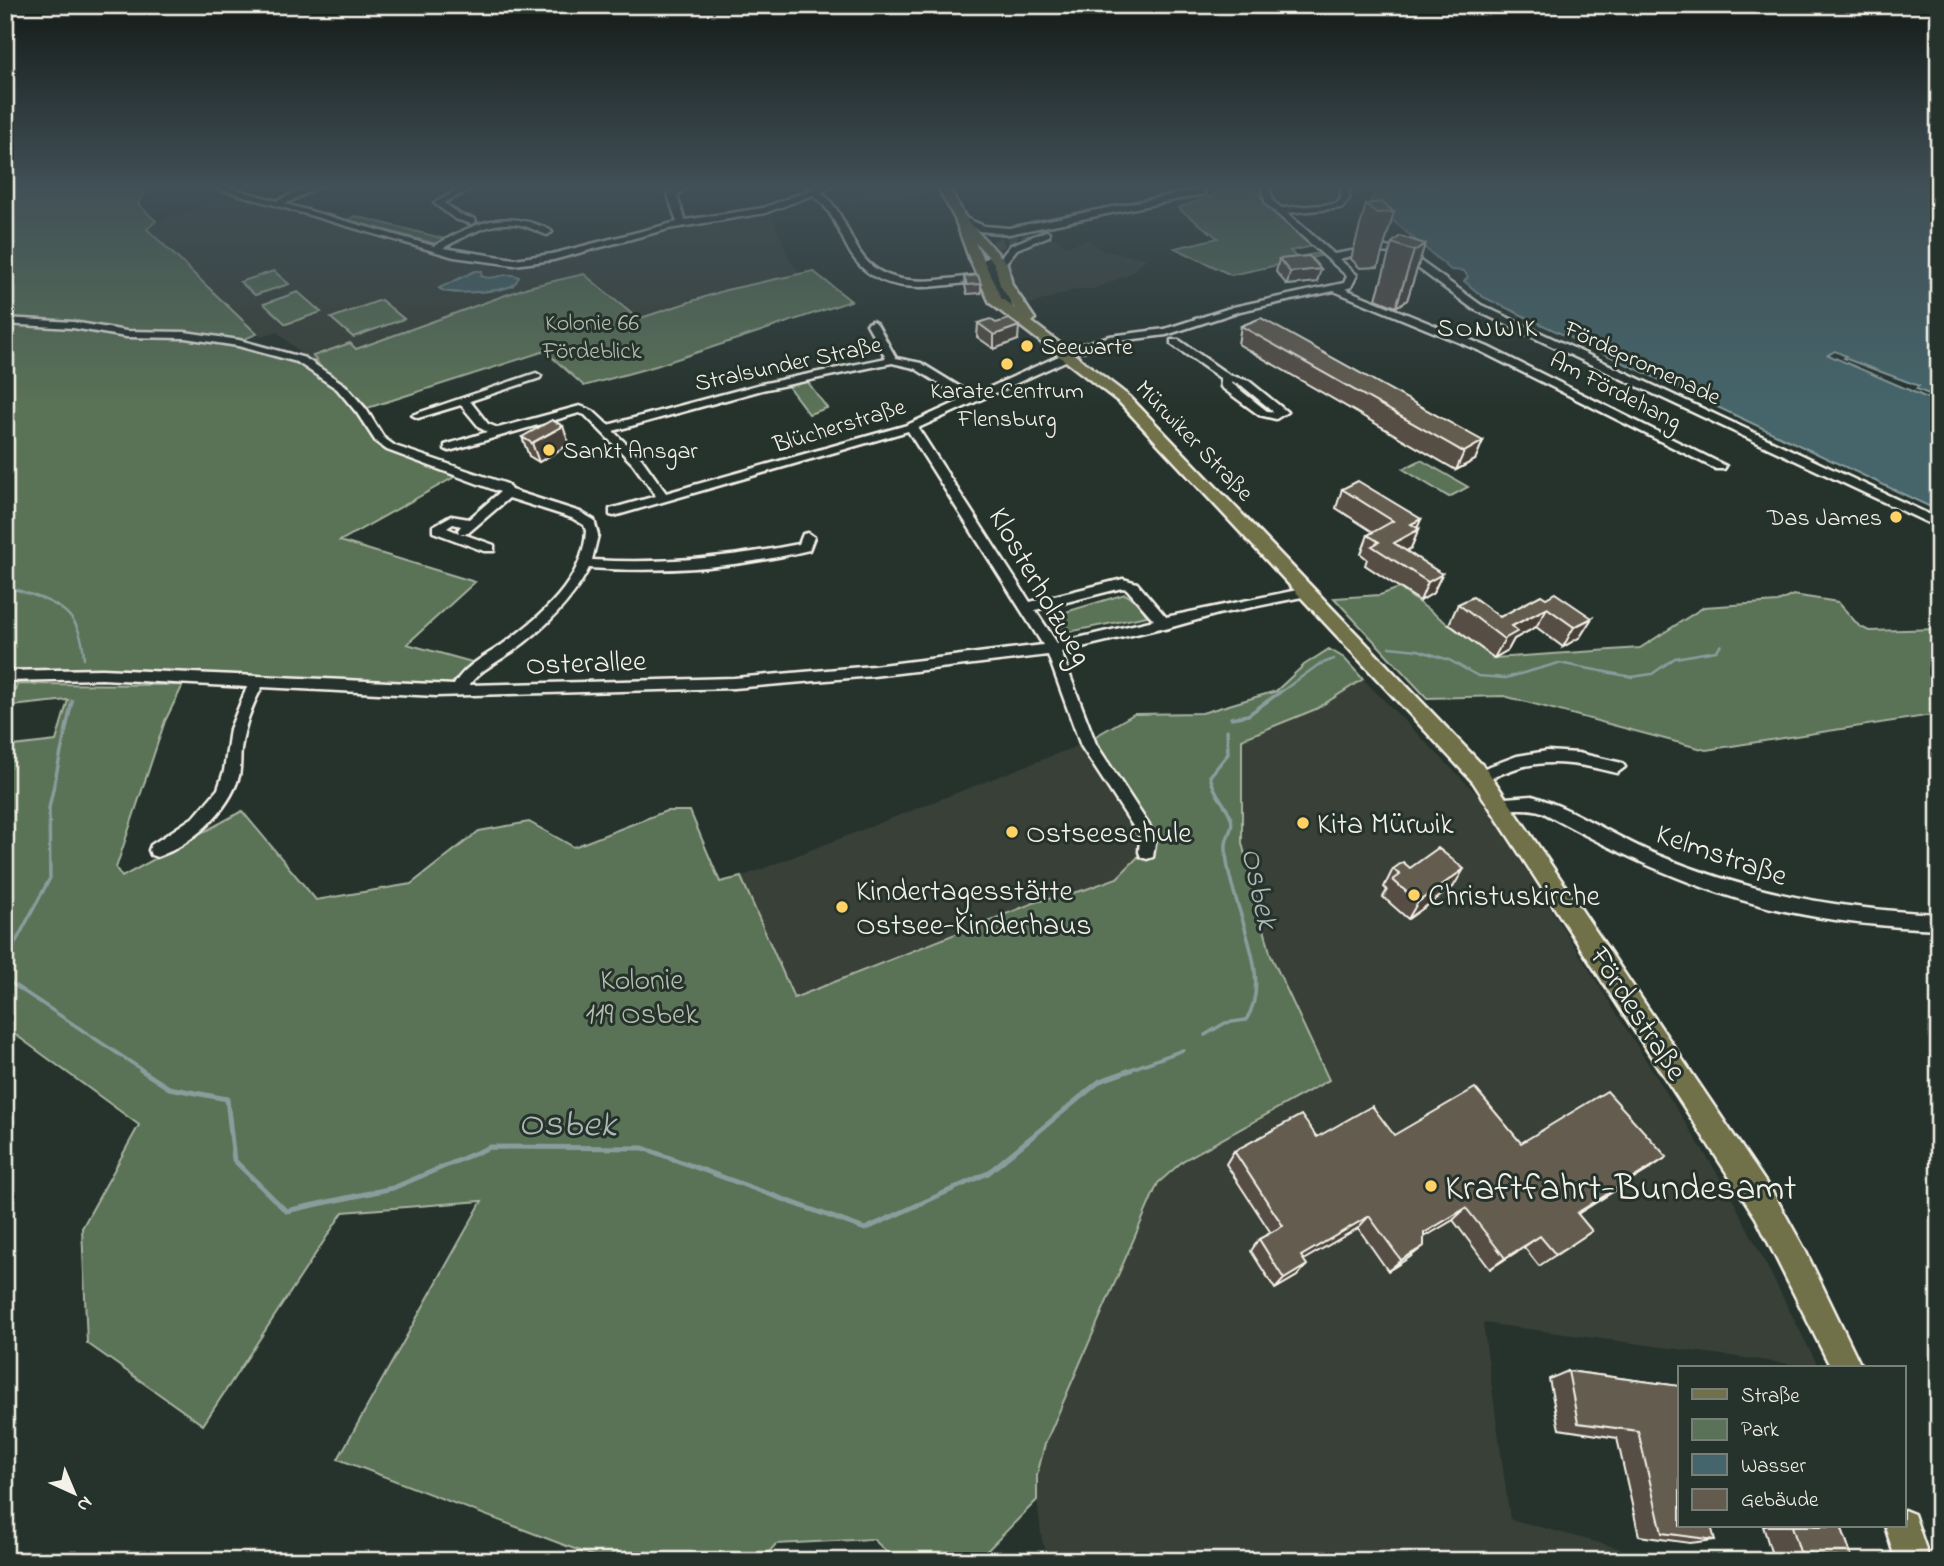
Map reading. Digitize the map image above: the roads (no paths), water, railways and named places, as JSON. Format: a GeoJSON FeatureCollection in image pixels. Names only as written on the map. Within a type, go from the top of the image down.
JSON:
{"type":"FeatureCollection","features":[{"type":"Feature","properties":{"kind":"main road","name":"Mürwiker Straße"},"geometry":{"type":"LineString","coordinates":[[976,259],[995,300],[1125,400],[1307,592]]}},
{"type":"Feature","properties":{"kind":"main road","name":"Mürwiker Straße"},"geometry":{"type":"LineString","coordinates":[[995,261],[1006,285],[1037,333]]}},
{"type":"Feature","properties":{"kind":"main road","name":"Fördestraße"},"geometry":{"type":"LineString","coordinates":[[1307,592],[1480,776],[1766,1208],[1796,1260],[1846,1366]]}},
{"type":"Feature","properties":{"kind":"main road"},"geometry":{"type":"LineString","coordinates":[[1903,1528],[1913,1561]]}},
{"type":"Feature","properties":{"kind":"street"},"geometry":{"type":"LineString","coordinates":[[484,259],[498,262],[535,259]]}},
{"type":"Feature","properties":{"kind":"street"},"geometry":{"type":"LineString","coordinates":[[861,259],[881,280],[898,284],[983,278]]}},
{"type":"Feature","properties":{"kind":"street"},"geometry":{"type":"LineString","coordinates":[[997,259],[995,261],[1011,314]]}},
{"type":"Feature","properties":{"kind":"street"},"geometry":{"type":"LineString","coordinates":[[1335,259],[1352,275],[1348,285],[1338,289]]}},
{"type":"Feature","properties":{"kind":"street","name":"Fördepromenade"},"geometry":{"type":"LineString","coordinates":[[1412,259],[1448,289],[1484,310],[1939,524]]}},
{"type":"Feature","properties":{"kind":"street","name":"Blücherstraße"},"geometry":{"type":"LineString","coordinates":[[614,512],[911,427],[1066,354],[1110,339],[1172,338],[1237,309],[1338,289]]}},
{"type":"Feature","properties":{"kind":"street","name":"Am Fördehang"},"geometry":{"type":"LineString","coordinates":[[1338,289],[1508,361],[1720,466]]}},
{"type":"Feature","properties":{"kind":"street"},"geometry":{"type":"LineString","coordinates":[[5,321],[74,325],[127,334],[185,335],[239,343],[295,357],[314,366],[341,387],[362,411],[380,440],[391,448],[503,487],[507,493],[584,519],[592,529],[584,564],[564,597],[543,619],[467,675],[458,691]]}},
{"type":"Feature","properties":{"kind":"street"},"geometry":{"type":"LineString","coordinates":[[872,324],[891,360]]}},
{"type":"Feature","properties":{"kind":"street"},"geometry":{"type":"LineString","coordinates":[[1172,338],[1225,377],[1245,383],[1279,408],[1280,414],[1270,416],[1263,413],[1225,385],[1225,377]]}},
{"type":"Feature","properties":{"kind":"street","name":"Stralsunder Straße"},"geometry":{"type":"LineString","coordinates":[[606,429],[761,387],[891,360],[917,365],[972,399]]}},
{"type":"Feature","properties":{"kind":"street"},"geometry":{"type":"LineString","coordinates":[[418,415],[536,376]]}},
{"type":"Feature","properties":{"kind":"street"},"geometry":{"type":"LineString","coordinates":[[463,400],[484,426],[497,432]]}},
{"type":"Feature","properties":{"kind":"street"},"geometry":{"type":"LineString","coordinates":[[449,447],[580,409],[596,417],[637,461],[663,498]]}},
{"type":"Feature","properties":{"kind":"street","name":"Klosterholzweg"},"geometry":{"type":"LineString","coordinates":[[911,427],[1053,649],[1089,746],[1148,836],[1147,852]]}},
{"type":"Feature","properties":{"kind":"street"},"geometry":{"type":"LineString","coordinates":[[458,537],[470,523],[507,493]]}},
{"type":"Feature","properties":{"kind":"street"},"geometry":{"type":"LineString","coordinates":[[470,523],[451,520],[437,528],[489,548]]}},
{"type":"Feature","properties":{"kind":"street"},"geometry":{"type":"LineString","coordinates":[[584,564],[640,568],[711,562],[804,547],[808,537]]}},
{"type":"Feature","properties":{"kind":"street"},"geometry":{"type":"LineString","coordinates":[[1028,607],[1123,583],[1132,586],[1165,624]]}},
{"type":"Feature","properties":{"kind":"street","name":"Osterallee"},"geometry":{"type":"LineString","coordinates":[[5,676],[102,674],[458,691],[734,683],[873,671],[1053,649],[1218,609],[1307,592]]}},
{"type":"Feature","properties":{"kind":"street"},"geometry":{"type":"LineString","coordinates":[[157,850],[198,823],[226,788],[232,772],[236,734],[248,698],[258,681]]}},
{"type":"Feature","properties":{"kind":"street"},"geometry":{"type":"LineString","coordinates":[[1480,776],[1521,759],[1547,755],[1617,767]]}},
{"type":"Feature","properties":{"kind":"street","name":"Kelmstraße"},"geometry":{"type":"LineString","coordinates":[[1498,803],[1532,802],[1668,869],[1745,895],[1845,917],[1939,922]]}},
{"type":"Feature","properties":{"kind":"water"},"geometry":{"type":"Polygon","coordinates":[[[1438,259],[1939,259],[1939,398],[1916,389],[1919,386],[1844,358],[1846,356],[1835,351],[1828,355],[1939,403],[1939,511],[1483,297],[1464,281],[1468,277],[1464,271],[1451,270],[1438,259]]]}},
{"type":"Feature","properties":{"kind":"water"},"geometry":{"type":"Polygon","coordinates":[[[475,271],[482,271],[481,276],[491,278],[509,275],[519,277],[512,286],[486,291],[463,293],[439,288],[475,271]]]}},
{"type":"Feature","properties":{"kind":"waterway","name":"Osbek"},"geometry":{"type":"LineString","coordinates":[[5,586],[49,601],[70,616],[82,641],[84,659]]}},
{"type":"Feature","properties":{"kind":"waterway","name":"Osbek"},"geometry":{"type":"LineString","coordinates":[[1389,647],[1418,650],[1449,660],[1478,676],[1506,678],[1559,663],[1632,677],[1652,674],[1675,658],[1716,651],[1721,645]]}},
{"type":"Feature","properties":{"kind":"waterway","name":"Osbek"},"geometry":{"type":"LineString","coordinates":[[1278,694],[1318,665],[1334,659]]}},
{"type":"Feature","properties":{"kind":"waterway","name":"Osbek"},"geometry":{"type":"LineString","coordinates":[[1231,718],[1248,715],[1280,692]]}},
{"type":"Feature","properties":{"kind":"waterway","name":"Osbek"},"geometry":{"type":"LineString","coordinates":[[5,962],[50,878],[49,808],[72,701]]}},
{"type":"Feature","properties":{"kind":"waterway","name":"Osbek"},"geometry":{"type":"LineString","coordinates":[[1205,1035],[1225,1023],[1246,1020],[1254,1001],[1256,980],[1253,957],[1228,865],[1226,844],[1232,825],[1231,818],[1210,776],[1228,754],[1227,730]]}},
{"type":"Feature","properties":{"kind":"waterway","name":"Osbek"},"geometry":{"type":"LineString","coordinates":[[5,979],[144,1071]]}},
{"type":"Feature","properties":{"kind":"waterway","name":"Osbek"},"geometry":{"type":"LineString","coordinates":[[1126,1071],[1183,1050]]}},
{"type":"Feature","properties":{"kind":"waterway","name":"Osbek"},"geometry":{"type":"LineString","coordinates":[[141,1070],[169,1088],[227,1099],[234,1160],[286,1211],[393,1188],[490,1147],[643,1148],[865,1229],[988,1173],[1100,1081],[1131,1070]]}},
{"type":"Feature","properties":{"kind":"place","name":"Seewarte"},"geometry":{"type":"Point","coordinates":[1027,346]}},
{"type":"Feature","properties":{"kind":"place","name":"Karate Centrum Flensburg"},"geometry":{"type":"Point","coordinates":[1007,364]}},
{"type":"Feature","properties":{"kind":"place","name":"Sankt Ansgar"},"geometry":{"type":"Point","coordinates":[549,450]}},
{"type":"Feature","properties":{"kind":"place","name":"Das James"},"geometry":{"type":"Point","coordinates":[1896,517]}},
{"type":"Feature","properties":{"kind":"place","name":"Kita Mürwik"},"geometry":{"type":"Point","coordinates":[1303,823]}},
{"type":"Feature","properties":{"kind":"place","name":"Ostseeschule"},"geometry":{"type":"Point","coordinates":[1012,832]}},
{"type":"Feature","properties":{"kind":"place","name":"Christuskirche"},"geometry":{"type":"Point","coordinates":[1414,895]}},
{"type":"Feature","properties":{"kind":"place","name":"Kindertagesstätte Ostsee-Kinderhaus"},"geometry":{"type":"Point","coordinates":[842,907]}},
{"type":"Feature","properties":{"kind":"place","name":"Kraftfahrt-Bundesamt"},"geometry":{"type":"Point","coordinates":[1431,1186]}},
{"type":"Feature","properties":{"kind":"district","name":"SONWIK"},"geometry":{"type":"Point","coordinates":[1488,327]}},
{"type":"Feature","properties":{"kind":"park label","name":"Kolonie 66 Fördeblick"},"geometry":{"type":"Point","coordinates":[592,336]}},
{"type":"Feature","properties":{"kind":"park label","name":"Kolonie 119 Osbek"},"geometry":{"type":"Point","coordinates":[642,996]}}]}
